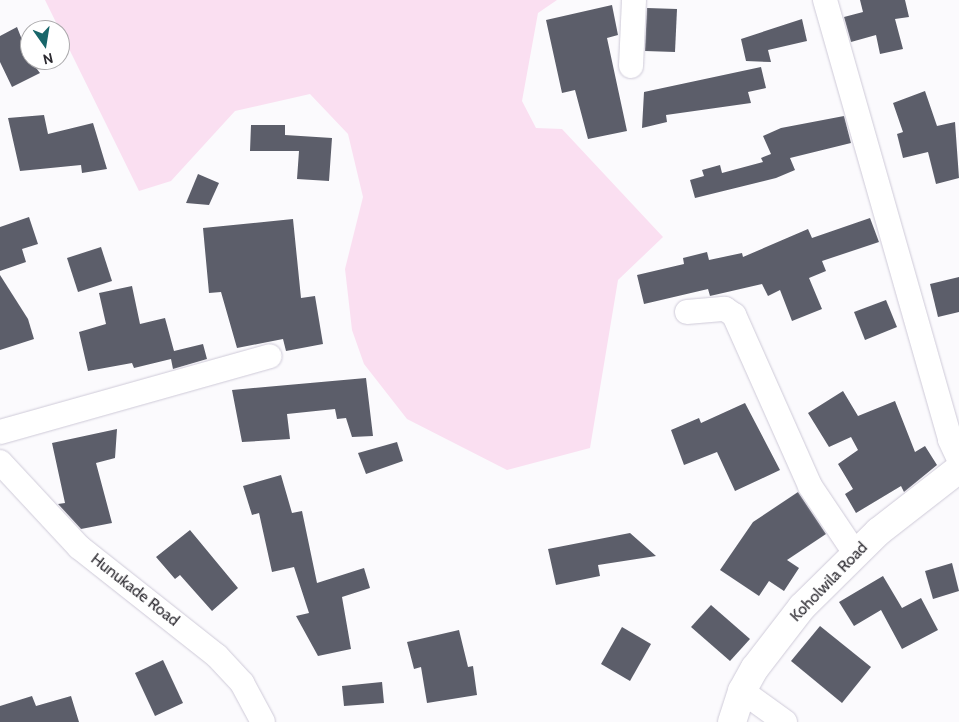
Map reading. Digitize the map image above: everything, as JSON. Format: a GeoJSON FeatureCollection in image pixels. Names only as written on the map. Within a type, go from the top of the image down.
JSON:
{"type":"FeatureCollection","features":[{"type":"Feature","properties":{"kind":"street"},"geometry":{"type":"LineString","coordinates":[[631,66],[634,0]]}},
{"type":"Feature","properties":{"kind":"street"},"geometry":{"type":"LineString","coordinates":[[825,0],[950,440],[959,459]]}},
{"type":"Feature","properties":{"kind":"street"},"geometry":{"type":"LineString","coordinates":[[687,312],[724,309],[734,315],[810,486],[856,553]]}},
{"type":"Feature","properties":{"kind":"street"},"geometry":{"type":"LineString","coordinates":[[0,432],[270,356]]}},
{"type":"Feature","properties":{"kind":"street","name":"Hunukade Road"},"geometry":{"type":"LineString","coordinates":[[0,462],[79,547],[217,656],[242,683],[263,722]]}},
{"type":"Feature","properties":{"kind":"street","name":"Koholwila Road"},"geometry":{"type":"LineString","coordinates":[[732,722],[742,691],[802,607],[856,553],[959,468]]}},
{"type":"Feature","properties":{"kind":"street"},"geometry":{"type":"LineString","coordinates":[[742,691],[785,722]]}},
{"type":"Feature","properties":{"kind":"shaded area"},"geometry":{"type":"Polygon","coordinates":[[[45,0],[557,0],[538,13],[522,101],[536,128],[562,129],[663,237],[618,280],[590,448],[507,470],[407,419],[364,364],[352,330],[345,269],[363,197],[348,134],[310,94],[235,111],[171,181],[139,191],[70,51],[70,20],[55,20],[45,0]]]}},
{"type":"Feature","properties":{"kind":"building"},"geometry":{"type":"Polygon","coordinates":[[[860,0],[905,0],[909,17],[895,19],[903,49],[880,54],[876,35],[851,42],[844,17],[863,12],[860,0]]]}},
{"type":"Feature","properties":{"kind":"building"},"geometry":{"type":"Polygon","coordinates":[[[612,5],[618,35],[607,38],[627,131],[588,139],[575,90],[562,93],[546,20],[612,5]]]}},
{"type":"Feature","properties":{"kind":"building"},"geometry":{"type":"Polygon","coordinates":[[[647,8],[677,9],[675,52],[645,51],[647,8]]]}},
{"type":"Feature","properties":{"kind":"building"},"geometry":{"type":"Polygon","coordinates":[[[802,19],[807,41],[768,50],[771,62],[746,61],[741,39],[802,19]]]}},
{"type":"Feature","properties":{"kind":"building"},"geometry":{"type":"Polygon","coordinates":[[[17,27],[20,35],[20,70],[38,70],[40,73],[12,87],[0,62],[0,36],[17,27]]]}},
{"type":"Feature","properties":{"kind":"building"},"geometry":{"type":"Polygon","coordinates":[[[761,67],[766,88],[748,92],[751,103],[666,115],[667,122],[642,128],[644,92],[761,67]]]}},
{"type":"Feature","properties":{"kind":"building"},"geometry":{"type":"Polygon","coordinates":[[[925,91],[937,126],[955,122],[959,178],[936,184],[928,152],[903,158],[897,134],[903,132],[893,103],[925,91]]]}},
{"type":"Feature","properties":{"kind":"building"},"geometry":{"type":"Polygon","coordinates":[[[44,115],[48,134],[93,123],[107,169],[82,173],[81,165],[20,171],[8,118],[44,115]]]}},
{"type":"Feature","properties":{"kind":"building"},"geometry":{"type":"Polygon","coordinates":[[[844,116],[851,143],[790,158],[795,170],[776,178],[695,198],[690,180],[704,176],[702,170],[720,165],[722,173],[763,162],[761,158],[771,154],[763,136],[781,128],[844,116]]]}},
{"type":"Feature","properties":{"kind":"building"},"geometry":{"type":"Polygon","coordinates":[[[251,125],[285,125],[285,135],[332,138],[329,181],[297,179],[299,151],[250,151],[251,125]]]}},
{"type":"Feature","properties":{"kind":"building"},"geometry":{"type":"Polygon","coordinates":[[[198,174],[219,183],[209,205],[186,203],[198,174]]]}},
{"type":"Feature","properties":{"kind":"building"},"geometry":{"type":"Polygon","coordinates":[[[29,217],[38,244],[22,249],[26,262],[0,271],[0,227],[29,217]]]}},
{"type":"Feature","properties":{"kind":"building"},"geometry":{"type":"Polygon","coordinates":[[[870,218],[879,242],[822,261],[826,271],[809,278],[822,309],[792,321],[780,290],[768,296],[762,284],[710,296],[708,289],[644,304],[637,275],[684,264],[683,258],[707,252],[709,260],[742,253],[743,257],[808,229],[812,238],[870,218]]]}},
{"type":"Feature","properties":{"kind":"building"},"geometry":{"type":"Polygon","coordinates":[[[293,219],[301,298],[315,296],[323,344],[286,351],[283,339],[237,348],[221,292],[209,293],[203,228],[293,219]]]}},
{"type":"Feature","properties":{"kind":"building"},"geometry":{"type":"Polygon","coordinates":[[[101,247],[112,281],[78,292],[67,258],[101,247]]]}},
{"type":"Feature","properties":{"kind":"building"},"geometry":{"type":"Polygon","coordinates":[[[0,275],[28,319],[34,339],[0,350],[0,275]]]}},
{"type":"Feature","properties":{"kind":"building"},"geometry":{"type":"Polygon","coordinates":[[[959,277],[959,312],[938,317],[930,284],[959,277]]]}},
{"type":"Feature","properties":{"kind":"building"},"geometry":{"type":"Polygon","coordinates":[[[132,286],[140,324],[165,318],[174,351],[203,344],[207,359],[173,369],[171,359],[134,368],[132,363],[88,371],[79,332],[106,324],[99,293],[132,286]]]}},
{"type":"Feature","properties":{"kind":"building"},"geometry":{"type":"Polygon","coordinates":[[[886,300],[897,327],[865,340],[854,312],[886,300]]]}},
{"type":"Feature","properties":{"kind":"building"},"geometry":{"type":"Polygon","coordinates":[[[366,378],[373,436],[352,437],[346,418],[337,419],[335,409],[287,414],[290,439],[242,442],[232,390],[366,378]]]}},
{"type":"Feature","properties":{"kind":"building"},"geometry":{"type":"Polygon","coordinates":[[[843,391],[858,416],[895,401],[915,452],[925,446],[937,465],[904,492],[901,486],[856,513],[845,494],[853,489],[838,464],[858,450],[851,437],[829,447],[808,413],[843,391]]]}},
{"type":"Feature","properties":{"kind":"building"},"geometry":{"type":"Polygon","coordinates":[[[745,403],[780,470],[735,491],[717,452],[684,465],[671,430],[699,418],[701,423],[745,403]]]}},
{"type":"Feature","properties":{"kind":"building"},"geometry":{"type":"Polygon","coordinates":[[[117,429],[115,458],[96,463],[112,523],[81,529],[58,504],[65,503],[52,443],[117,429]]]}},
{"type":"Feature","properties":{"kind":"building"},"geometry":{"type":"Polygon","coordinates":[[[397,442],[403,461],[366,474],[358,453],[397,442]]]}},
{"type":"Feature","properties":{"kind":"building"},"geometry":{"type":"Polygon","coordinates":[[[281,475],[292,513],[302,511],[317,583],[364,568],[370,588],[342,597],[351,649],[318,656],[296,616],[309,613],[294,567],[272,572],[259,513],[252,515],[243,486],[281,475]]]}},
{"type":"Feature","properties":{"kind":"building"},"geometry":{"type":"Polygon","coordinates":[[[798,492],[826,534],[787,560],[799,568],[784,591],[769,581],[759,596],[720,570],[753,522],[798,492]]]}},
{"type":"Feature","properties":{"kind":"building"},"geometry":{"type":"Polygon","coordinates":[[[190,530],[238,588],[212,611],[180,575],[175,579],[156,557],[190,530]]]}},
{"type":"Feature","properties":{"kind":"building"},"geometry":{"type":"Polygon","coordinates":[[[630,533],[656,556],[598,565],[600,576],[556,585],[548,549],[630,533]]]}},
{"type":"Feature","properties":{"kind":"building"},"geometry":{"type":"Polygon","coordinates":[[[952,563],[959,591],[933,599],[925,571],[952,563]]]}},
{"type":"Feature","properties":{"kind":"building"},"geometry":{"type":"Polygon","coordinates":[[[883,576],[902,608],[921,598],[938,630],[902,649],[881,610],[854,626],[839,602],[883,576]]]}},
{"type":"Feature","properties":{"kind":"building"},"geometry":{"type":"Polygon","coordinates":[[[711,605],[750,639],[730,661],[691,627],[711,605]]]}},
{"type":"Feature","properties":{"kind":"building"},"geometry":{"type":"Polygon","coordinates":[[[820,626],[871,667],[842,703],[791,661],[820,626]]]}},
{"type":"Feature","properties":{"kind":"building"},"geometry":{"type":"Polygon","coordinates":[[[622,627],[651,644],[630,681],[601,664],[622,627]]]}},
{"type":"Feature","properties":{"kind":"building"},"geometry":{"type":"Polygon","coordinates":[[[459,630],[468,667],[473,666],[477,695],[427,703],[421,667],[414,669],[407,642],[459,630]]]}},
{"type":"Feature","properties":{"kind":"building"},"geometry":{"type":"Polygon","coordinates":[[[163,660],[183,703],[155,716],[135,673],[163,660]]]}},
{"type":"Feature","properties":{"kind":"building"},"geometry":{"type":"Polygon","coordinates":[[[382,682],[384,703],[344,706],[342,686],[382,682]]]}},
{"type":"Feature","properties":{"kind":"building"},"geometry":{"type":"Polygon","coordinates":[[[32,696],[36,706],[71,696],[79,722],[0,722],[0,706],[32,696]]]}}]}
